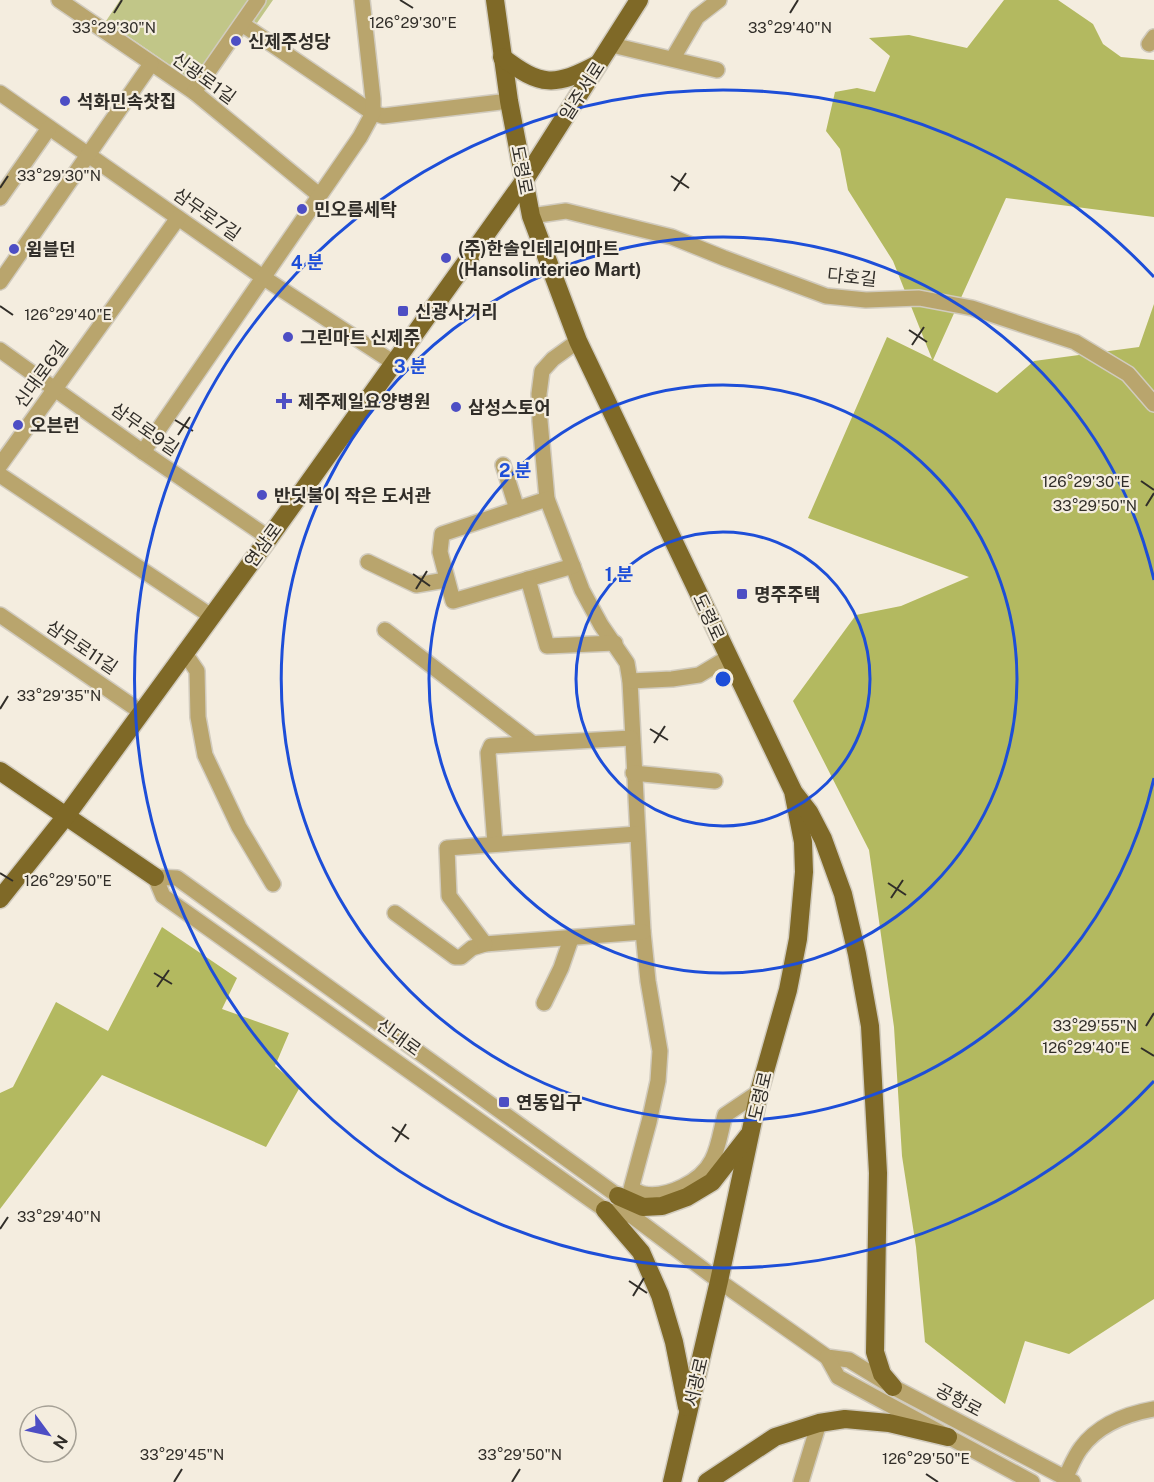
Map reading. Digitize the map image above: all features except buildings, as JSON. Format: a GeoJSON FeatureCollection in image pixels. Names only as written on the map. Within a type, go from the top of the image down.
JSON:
{"type":"FeatureCollection","features":[{"type":"Feature","properties":{"kind":"main road","name":"도령로"},"geometry":{"type":"LineString","coordinates":[[495,0],[508,101],[531,216],[578,341],[793,791],[803,842],[802,904],[788,990],[759,1092],[719,1281]]}},
{"type":"Feature","properties":{"kind":"main road","name":"일주서로"},"geometry":{"type":"LineString","coordinates":[[524,181],[639,0]]}},
{"type":"Feature","properties":{"kind":"main road"},"geometry":{"type":"LineString","coordinates":[[502,57],[530,76],[551,81],[564,80],[578,75],[600,63]]}},
{"type":"Feature","properties":{"kind":"main road","name":"연삼로"},"geometry":{"type":"LineString","coordinates":[[0,899],[66,816],[269,538],[524,181]]}},
{"type":"Feature","properties":{"kind":"main road","name":"신대로"},"geometry":{"type":"LineString","coordinates":[[0,771],[155,877]]}},
{"type":"Feature","properties":{"kind":"main road"},"geometry":{"type":"LineString","coordinates":[[793,791],[809,812],[823,839],[843,894],[870,1026],[878,1173],[875,1352],[882,1374],[893,1387]]}},
{"type":"Feature","properties":{"kind":"main road"},"geometry":{"type":"LineString","coordinates":[[618,1196],[643,1208],[662,1206],[687,1197],[712,1182],[751,1132]]}},
{"type":"Feature","properties":{"kind":"main road"},"geometry":{"type":"LineString","coordinates":[[605,1210],[641,1252],[660,1294],[674,1342],[688,1414]]}},
{"type":"Feature","properties":{"kind":"main road","name":"서광로"},"geometry":{"type":"LineString","coordinates":[[672,1482],[719,1281]]}},
{"type":"Feature","properties":{"kind":"main road"},"geometry":{"type":"LineString","coordinates":[[707,1482],[775,1437],[819,1423],[845,1419],[890,1423],[948,1437]]}},
{"type":"Feature","properties":{"kind":"street","name":"신광로1길"},"geometry":{"type":"LineString","coordinates":[[60,0],[194,92],[319,195]]}},
{"type":"Feature","properties":{"kind":"street"},"geometry":{"type":"LineString","coordinates":[[194,92],[258,0]]}},
{"type":"Feature","properties":{"kind":"street"},"geometry":{"type":"LineString","coordinates":[[143,452],[360,137],[373,113],[362,0]]}},
{"type":"Feature","properties":{"kind":"street"},"geometry":{"type":"LineString","coordinates":[[673,58],[697,17],[719,0]]}},
{"type":"Feature","properties":{"kind":"street"},"geometry":{"type":"LineString","coordinates":[[242,24],[373,113],[383,116],[508,101]]}},
{"type":"Feature","properties":{"kind":"street"},"geometry":{"type":"LineString","coordinates":[[612,45],[717,70]]}},
{"type":"Feature","properties":{"kind":"street"},"geometry":{"type":"LineString","coordinates":[[0,282],[151,64]]}},
{"type":"Feature","properties":{"kind":"street","name":"삼무로7길"},"geometry":{"type":"LineString","coordinates":[[0,93],[264,278],[393,363]]}},
{"type":"Feature","properties":{"kind":"street"},"geometry":{"type":"LineString","coordinates":[[2,190],[49,128]]}},
{"type":"Feature","properties":{"kind":"street","name":"다호길"},"geometry":{"type":"LineString","coordinates":[[531,216],[566,211],[672,237],[825,296],[866,300],[919,298],[972,308],[1075,342],[1128,374],[1154,404]]}},
{"type":"Feature","properties":{"kind":"street","name":"신대로6길"},"geometry":{"type":"LineString","coordinates":[[0,465],[178,218]]}},
{"type":"Feature","properties":{"kind":"street"},"geometry":{"type":"LineString","coordinates":[[578,341],[553,359],[542,371],[539,394],[540,421],[547,499],[582,590],[627,663],[630,681],[631,738],[643,933],[648,981],[660,1051],[658,1081],[631,1189],[643,1194],[658,1194],[678,1188],[698,1178],[712,1161],[725,1115],[759,1092]]}},
{"type":"Feature","properties":{"kind":"street","name":"삼무로9길"},"geometry":{"type":"LineString","coordinates":[[0,350],[269,538]]}},
{"type":"Feature","properties":{"kind":"street"},"geometry":{"type":"LineString","coordinates":[[503,465],[517,509]]}},
{"type":"Feature","properties":{"kind":"street"},"geometry":{"type":"LineString","coordinates":[[0,475],[211,616]]}},
{"type":"Feature","properties":{"kind":"street"},"geometry":{"type":"LineString","coordinates":[[547,499],[442,534],[440,552],[453,601],[573,566]]}},
{"type":"Feature","properties":{"kind":"street"},"geometry":{"type":"LineString","coordinates":[[368,562],[416,585],[446,580]]}},
{"type":"Feature","properties":{"kind":"street"},"geometry":{"type":"LineString","coordinates":[[528,579],[547,646],[615,643]]}},
{"type":"Feature","properties":{"kind":"street","name":"삼무로11길"},"geometry":{"type":"LineString","coordinates":[[0,615],[141,711]]}},
{"type":"Feature","properties":{"kind":"street"},"geometry":{"type":"LineString","coordinates":[[385,630],[532,743]]}},
{"type":"Feature","properties":{"kind":"street"},"geometry":{"type":"LineString","coordinates":[[184,652],[197,671],[198,717],[206,754],[239,827],[273,884]]}},
{"type":"Feature","properties":{"kind":"street"},"geometry":{"type":"LineString","coordinates":[[630,681],[699,675],[729,657]]}},
{"type":"Feature","properties":{"kind":"street"},"geometry":{"type":"LineString","coordinates":[[495,844],[488,753],[490,746],[631,738]]}},
{"type":"Feature","properties":{"kind":"street"},"geometry":{"type":"LineString","coordinates":[[633,773],[715,782]]}},
{"type":"Feature","properties":{"kind":"street"},"geometry":{"type":"LineString","coordinates":[[485,944],[449,896],[447,848],[637,834]]}},
{"type":"Feature","properties":{"kind":"street","name":"신대로"},"geometry":{"type":"LineString","coordinates":[[632,1216],[605,1210],[163,896],[155,877],[177,878],[618,1196],[632,1216],[719,1281]]}},
{"type":"Feature","properties":{"kind":"street"},"geometry":{"type":"LineString","coordinates":[[395,913],[455,957],[461,957],[472,948],[485,944],[643,933]]}},
{"type":"Feature","properties":{"kind":"street"},"geometry":{"type":"LineString","coordinates":[[544,1003],[561,968],[571,939]]}},
{"type":"Feature","properties":{"kind":"street","name":"공항로"},"geometry":{"type":"LineString","coordinates":[[719,1281],[827,1357],[838,1377],[1032,1482]]}},
{"type":"Feature","properties":{"kind":"street","name":"공항로"},"geometry":{"type":"LineString","coordinates":[[827,1357],[849,1360],[893,1387],[1069,1480]]}},
{"type":"Feature","properties":{"kind":"street"},"geometry":{"type":"LineString","coordinates":[[1069,1480],[1081,1449],[1104,1426],[1134,1412],[1154,1408]]}},
{"type":"Feature","properties":{"kind":"street"},"geometry":{"type":"LineString","coordinates":[[801,1482],[819,1423]]}},
{"type":"Feature","properties":{"kind":"green space"},"geometry":{"type":"Polygon","coordinates":[[[120,0],[273,0],[257,23],[252,20],[231,54],[190,79],[106,21],[120,0]]]}},
{"type":"Feature","properties":{"kind":"green space"},"geometry":{"type":"Polygon","coordinates":[[[1004,0],[1058,0],[1093,24],[1103,44],[1121,57],[1154,60],[1154,217],[1006,198],[933,360],[997,393],[1034,361],[1139,347],[1154,304],[1154,1299],[1069,1354],[1025,1341],[1005,1404],[925,1342],[916,1247],[902,1156],[894,1027],[869,850],[793,701],[856,615],[901,606],[969,577],[808,518],[887,337],[932,359],[893,261],[848,190],[840,149],[826,131],[835,92],[857,88],[875,92],[890,56],[869,38],[909,35],[967,48],[1004,0]]]}},
{"type":"Feature","properties":{"kind":"green space"},"geometry":{"type":"Polygon","coordinates":[[[162,927],[237,978],[222,1009],[289,1033],[275,1066],[300,1087],[266,1147],[102,1075],[0,1209],[0,1093],[13,1087],[56,1002],[108,1031],[162,927]]]}},
{"type":"Feature","properties":{"kind":"place","name":"신제주성당"},"geometry":{"type":"Point","coordinates":[236,41]}},
{"type":"Feature","properties":{"kind":"place","name":"석화민속찻집"},"geometry":{"type":"Point","coordinates":[65,101]}},
{"type":"Feature","properties":{"kind":"place","name":"민오름세탁"},"geometry":{"type":"Point","coordinates":[302,209]}},
{"type":"Feature","properties":{"kind":"place","name":"윔블던"},"geometry":{"type":"Point","coordinates":[14,249]}},
{"type":"Feature","properties":{"kind":"place","name":"(주)한솔인테리어마트 (Hansolinterieo Mart)"},"geometry":{"type":"Point","coordinates":[446,258]}},
{"type":"Feature","properties":{"kind":"place","name":"신광사거리"},"geometry":{"type":"Point","coordinates":[403,311]}},
{"type":"Feature","properties":{"kind":"place","name":"그린마트 신제주"},"geometry":{"type":"Point","coordinates":[288,337]}},
{"type":"Feature","properties":{"kind":"place","name":"제주제일요양병원"},"geometry":{"type":"Point","coordinates":[284,401]}},
{"type":"Feature","properties":{"kind":"place","name":"삼성스토어"},"geometry":{"type":"Point","coordinates":[456,407]}},
{"type":"Feature","properties":{"kind":"place","name":"오븐런"},"geometry":{"type":"Point","coordinates":[18,425]}},
{"type":"Feature","properties":{"kind":"place","name":"반딧불이 작은 도서관"},"geometry":{"type":"Point","coordinates":[262,495]}},
{"type":"Feature","properties":{"kind":"place","name":"명주주택"},"geometry":{"type":"Point","coordinates":[742,594]}},
{"type":"Feature","properties":{"kind":"place","name":"연동입구"},"geometry":{"type":"Point","coordinates":[504,1102]}}]}
